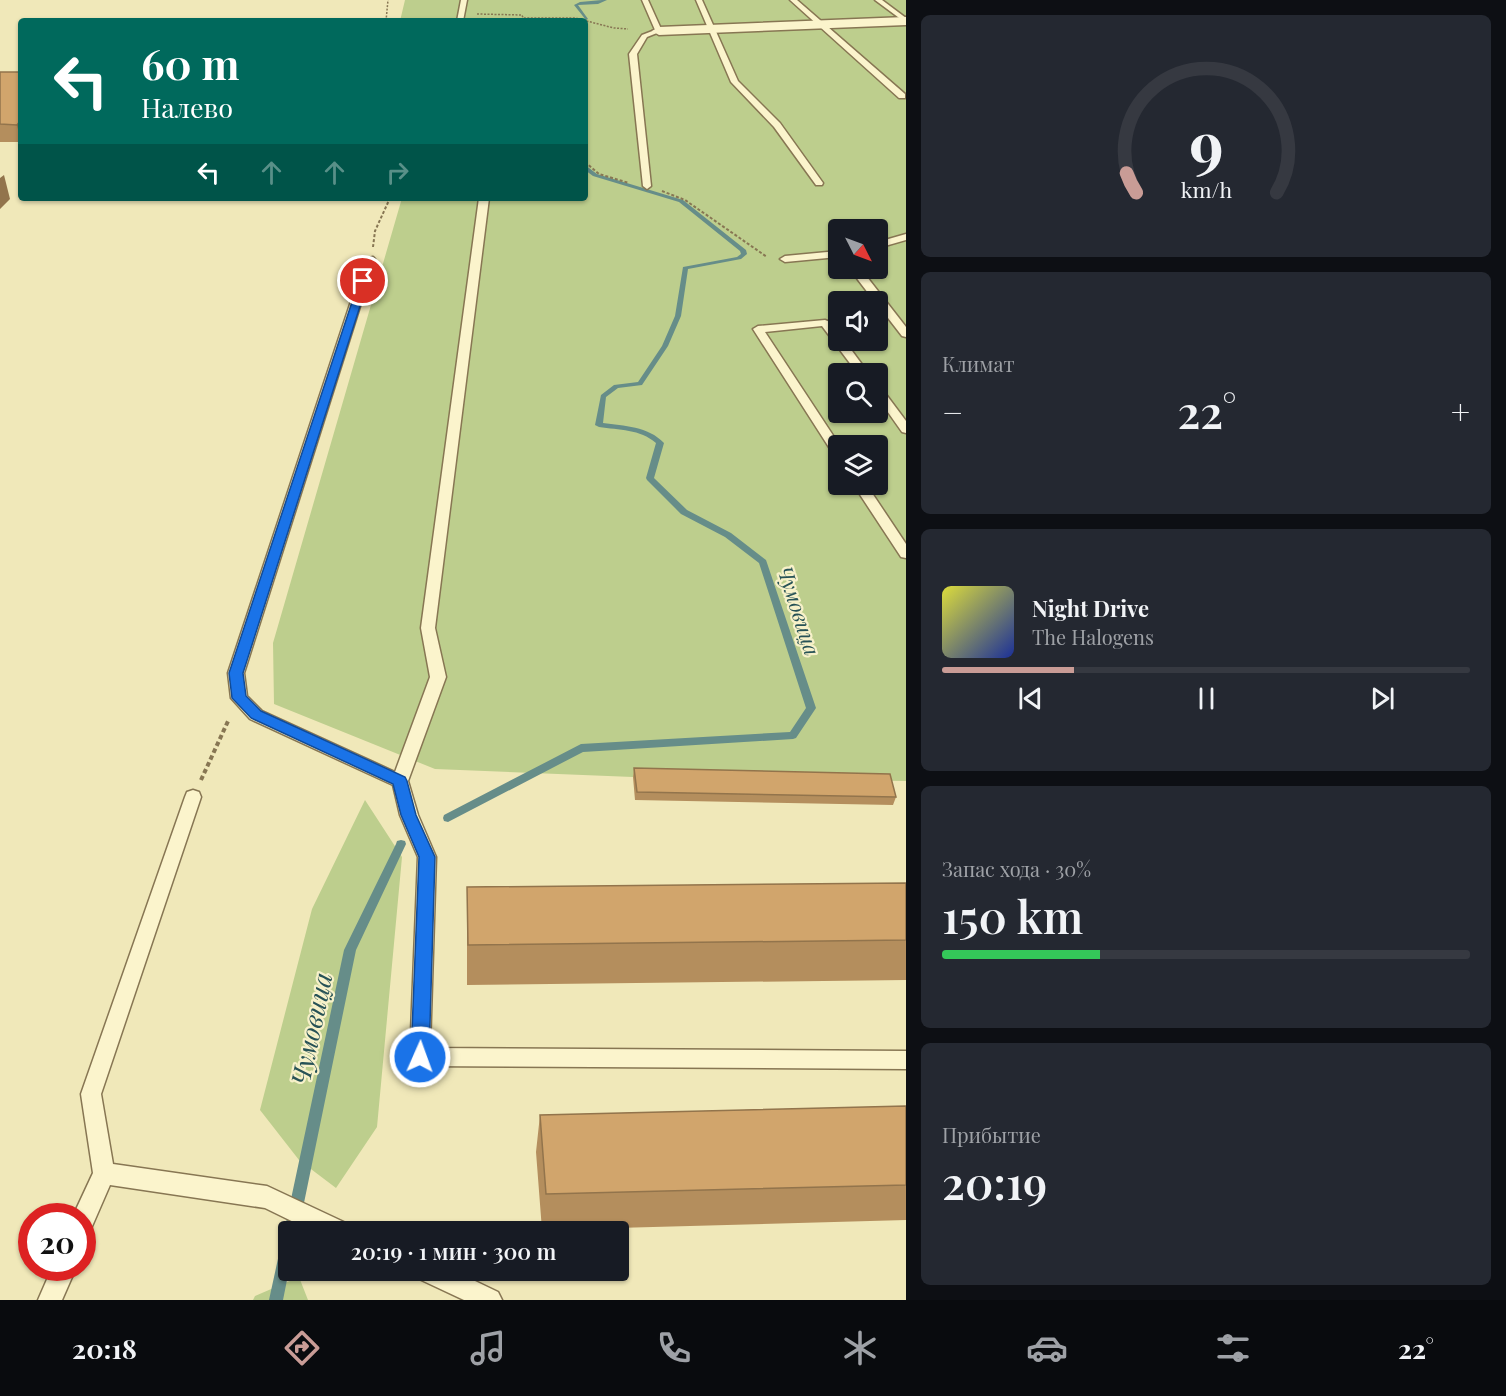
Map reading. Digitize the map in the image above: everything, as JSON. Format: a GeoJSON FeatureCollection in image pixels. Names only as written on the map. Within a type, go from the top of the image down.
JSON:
{"type":"FeatureCollection","features":[{"type":"Feature","properties":{"kind":"street"},"geometry":{"type":"LineString","coordinates":[[658,31],[906,21]]}},
{"type":"Feature","properties":{"kind":"lane"},"geometry":{"type":"LineString","coordinates":[[461,17],[464,0]]}},
{"type":"Feature","properties":{"kind":"lane"},"geometry":{"type":"LineString","coordinates":[[645,0],[658,31],[644,36],[633,54],[647,186]]}},
{"type":"Feature","properties":{"kind":"lane"},"geometry":{"type":"LineString","coordinates":[[699,0],[735,82],[777,125],[819,183]]}},
{"type":"Feature","properties":{"kind":"lane"},"geometry":{"type":"LineString","coordinates":[[793,0],[902,96]]}},
{"type":"Feature","properties":{"kind":"lane"},"geometry":{"type":"LineString","coordinates":[[878,0],[906,21]]}},
{"type":"Feature","properties":{"kind":"lane"},"geometry":{"type":"LineString","coordinates":[[484,201],[428,628],[438,677],[400,781],[409,815],[427,857],[420,1057],[906,1060]]}},
{"type":"Feature","properties":{"kind":"lane"},"geometry":{"type":"LineString","coordinates":[[888,242],[906,237]]}},
{"type":"Feature","properties":{"kind":"lane"},"geometry":{"type":"LineString","coordinates":[[785,259],[828,255]]}},
{"type":"Feature","properties":{"kind":"lane"},"geometry":{"type":"LineString","coordinates":[[370,259],[236,673],[239,698],[256,715],[400,781]]}},
{"type":"Feature","properties":{"kind":"lane"},"geometry":{"type":"LineString","coordinates":[[863,279],[906,334]]}},
{"type":"Feature","properties":{"kind":"lane"},"geometry":{"type":"LineString","coordinates":[[828,437],[758,329],[825,323],[856,363]]}},
{"type":"Feature","properties":{"kind":"lane"},"geometry":{"type":"LineString","coordinates":[[888,405],[906,429]]}},
{"type":"Feature","properties":{"kind":"lane"},"geometry":{"type":"LineString","coordinates":[[867,495],[906,554]]}},
{"type":"Feature","properties":{"kind":"lane"},"geometry":{"type":"LineString","coordinates":[[91,1203],[104,1173],[92,1094],[193,797]]}},
{"type":"Feature","properties":{"kind":"lane"},"geometry":{"type":"LineString","coordinates":[[104,1173],[267,1197],[317,1221]]}},
{"type":"Feature","properties":{"kind":"lane"},"geometry":{"type":"LineString","coordinates":[[50,1300],[58,1281]]}},
{"type":"Feature","properties":{"kind":"lane"},"geometry":{"type":"LineString","coordinates":[[449,1281],[490,1300]]}},
{"type":"Feature","properties":{"kind":"path"},"geometry":{"type":"LineString","coordinates":[[386,18],[388,0]]}},
{"type":"Feature","properties":{"kind":"path"},"geometry":{"type":"LineString","coordinates":[[461,17],[575,18]]}},
{"type":"Feature","properties":{"kind":"path"},"geometry":{"type":"LineString","coordinates":[[588,21],[614,28],[658,31]]}},
{"type":"Feature","properties":{"kind":"path"},"geometry":{"type":"LineString","coordinates":[[588,165],[599,174],[611,179],[647,186],[685,200],[766,257],[785,259]]}},
{"type":"Feature","properties":{"kind":"path"},"geometry":{"type":"LineString","coordinates":[[370,259],[375,231],[389,201]]}},
{"type":"Feature","properties":{"kind":"path"},"geometry":{"type":"LineString","coordinates":[[193,797],[239,698]]}},
{"type":"Feature","properties":{"kind":"green space"},"geometry":{"type":"Polygon","coordinates":[[[405,0],[906,0],[906,781],[633,777],[435,769],[274,704],[273,643],[401,201],[588,201],[588,18],[401,18],[405,0]]]}},
{"type":"Feature","properties":{"kind":"green space"},"geometry":{"type":"Polygon","coordinates":[[[365,800],[402,857],[377,1127],[336,1188],[299,1160],[260,1110],[312,909],[365,800]]]}},
{"type":"Feature","properties":{"kind":"green space"},"geometry":{"type":"Polygon","coordinates":[[[290,1281],[301,1281],[308,1300],[253,1300],[255,1296],[290,1281]]]}},
{"type":"Feature","properties":{"kind":"building"},"geometry":{"type":"Polygon","coordinates":[[[0,72],[18,72],[18,124],[0,124],[0,72]]]}},
{"type":"Feature","properties":{"kind":"building"},"geometry":{"type":"Polygon","coordinates":[[[634,768],[890,774],[896,797],[637,792],[634,768]]]}},
{"type":"Feature","properties":{"kind":"building"},"geometry":{"type":"Polygon","coordinates":[[[906,883],[906,940],[468,945],[467,887],[906,883]]]}},
{"type":"Feature","properties":{"kind":"building"},"geometry":{"type":"Polygon","coordinates":[[[906,1106],[906,1185],[546,1194],[540,1115],[906,1106]]]}},
{"type":"Feature","properties":{"kind":"waterway","name":"Чумовица"},"geometry":{"type":"LineString","coordinates":[[585,18],[576,5],[605,0]]}},
{"type":"Feature","properties":{"kind":"waterway","name":"Чумовица"},"geometry":{"type":"LineString","coordinates":[[448,818],[581,748],[793,735],[811,708],[763,562],[728,535],[684,512],[650,478],[660,443],[640,431],[599,425],[603,396],[616,386],[640,384],[665,346],[678,316],[685,268],[739,258],[744,254],[743,250],[681,201],[595,175],[588,169]]}},
{"type":"Feature","properties":{"kind":"waterway","name":"Чумовица"},"geometry":{"type":"LineString","coordinates":[[293,1221],[350,950],[401,844]]}},
{"type":"Feature","properties":{"kind":"waterway","name":"Чумовица"},"geometry":{"type":"LineString","coordinates":[[276,1300],[280,1281]]}},
{"type":"Feature","properties":{"kind":"route"},"geometry":{"type":"LineString","coordinates":[[363,281],[236,673],[239,698],[256,715],[400,781],[409,815],[427,857],[420,1057]]}}]}
